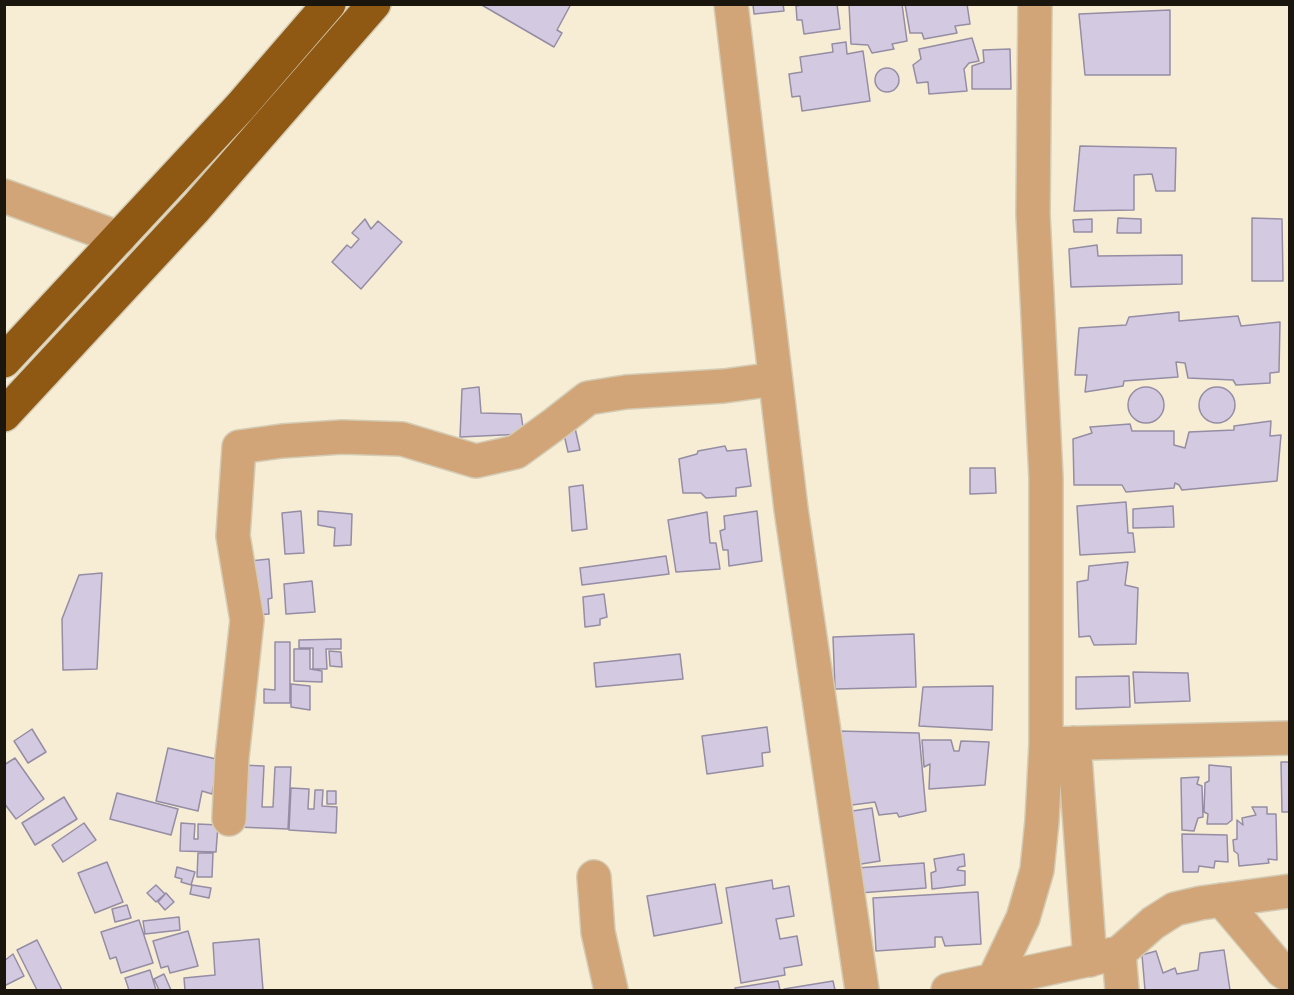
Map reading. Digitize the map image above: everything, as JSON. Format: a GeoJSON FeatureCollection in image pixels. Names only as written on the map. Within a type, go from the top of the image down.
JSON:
{"type":"FeatureCollection","features":[{"type":"Feature","properties":{"kind":"highway"},"geometry":{"type":"LineString","coordinates":[[4,361],[240,107],[329,4]]}},
{"type":"Feature","properties":{"kind":"highway"},"geometry":{"type":"LineString","coordinates":[[4,415],[196,207],[374,4]]}},
{"type":"Feature","properties":{"kind":"street"},"geometry":{"type":"LineString","coordinates":[[731,4],[793,521],[862,990]]}},
{"type":"Feature","properties":{"kind":"street"},"geometry":{"type":"LineString","coordinates":[[1035,4],[1033,214],[1060,744],[1104,957],[1122,990]]}},
{"type":"Feature","properties":{"kind":"street"},"geometry":{"type":"LineString","coordinates":[[4,196],[119,238]]}},
{"type":"Feature","properties":{"kind":"street"},"geometry":{"type":"LineString","coordinates":[[229,819],[232,757],[247,620],[233,536],[239,447],[282,441],[342,437],[402,439],[476,461],[516,452],[588,398],[626,392],[724,386],[775,379]]}},
{"type":"Feature","properties":{"kind":"street"},"geometry":{"type":"LineString","coordinates":[[1060,744],[1290,738]]}},
{"type":"Feature","properties":{"kind":"street"},"geometry":{"type":"LineString","coordinates":[[993,981],[1023,918],[1037,870],[1042,821],[1060,744]]}},
{"type":"Feature","properties":{"kind":"street"},"geometry":{"type":"LineString","coordinates":[[594,877],[598,932],[611,990]]}},
{"type":"Feature","properties":{"kind":"street"},"geometry":{"type":"LineString","coordinates":[[948,990],[1104,957],[1175,909],[1201,903],[1290,891]]}},
{"type":"Feature","properties":{"kind":"street"},"geometry":{"type":"LineString","coordinates":[[1222,900],[1282,971],[1290,976]]}},
{"type":"Feature","properties":{"kind":"building"},"geometry":{"type":"Polygon","coordinates":[[[480,4],[571,4],[557,30],[562,33],[554,47],[480,4]]]}},
{"type":"Feature","properties":{"kind":"building"},"geometry":{"type":"Polygon","coordinates":[[[753,4],[783,4],[784,11],[754,14],[753,4]]]}},
{"type":"Feature","properties":{"kind":"building"},"geometry":{"type":"Polygon","coordinates":[[[837,4],[840,29],[804,34],[802,20],[797,20],[796,6],[837,4]]]}},
{"type":"Feature","properties":{"kind":"building"},"geometry":{"type":"Polygon","coordinates":[[[849,4],[902,4],[907,41],[892,44],[894,49],[872,53],[868,45],[851,44],[849,4]]]}},
{"type":"Feature","properties":{"kind":"building"},"geometry":{"type":"Polygon","coordinates":[[[905,4],[967,4],[970,24],[955,26],[957,33],[924,39],[922,33],[910,33],[905,4]]]}},
{"type":"Feature","properties":{"kind":"building"},"geometry":{"type":"Polygon","coordinates":[[[1170,10],[1170,75],[1085,75],[1079,14],[1170,10]]]}},
{"type":"Feature","properties":{"kind":"building"},"geometry":{"type":"Polygon","coordinates":[[[972,38],[979,61],[969,63],[964,69],[967,91],[929,94],[928,82],[917,83],[913,65],[921,59],[919,49],[972,38]]]}},
{"type":"Feature","properties":{"kind":"building"},"geometry":{"type":"Polygon","coordinates":[[[846,42],[847,54],[863,51],[870,101],[802,111],[800,96],[792,97],[789,74],[802,72],[800,57],[833,52],[832,44],[846,42]]]}},
{"type":"Feature","properties":{"kind":"building"},"geometry":{"type":"Polygon","coordinates":[[[1010,49],[1011,89],[972,89],[972,66],[984,62],[983,50],[1010,49]]]}},
{"type":"Feature","properties":{"kind":"building"},"geometry":{"type":"Polygon","coordinates":[[[887,68],[896,71],[899,80],[896,89],[887,92],[878,89],[875,80],[878,71],[887,68]]]}},
{"type":"Feature","properties":{"kind":"building"},"geometry":{"type":"Polygon","coordinates":[[[1080,146],[1176,148],[1175,191],[1156,191],[1152,174],[1134,175],[1134,210],[1074,211],[1080,146]]]}},
{"type":"Feature","properties":{"kind":"building"},"geometry":{"type":"Polygon","coordinates":[[[1118,218],[1141,219],[1141,233],[1117,233],[1118,218]]]}},
{"type":"Feature","properties":{"kind":"building"},"geometry":{"type":"Polygon","coordinates":[[[1252,218],[1282,219],[1283,281],[1252,281],[1252,218]]]}},
{"type":"Feature","properties":{"kind":"building"},"geometry":{"type":"Polygon","coordinates":[[[365,219],[371,229],[378,221],[402,242],[361,289],[332,262],[347,245],[351,248],[359,239],[352,233],[365,219]]]}},
{"type":"Feature","properties":{"kind":"building"},"geometry":{"type":"Polygon","coordinates":[[[1092,219],[1092,232],[1074,232],[1073,220],[1092,219]]]}},
{"type":"Feature","properties":{"kind":"building"},"geometry":{"type":"Polygon","coordinates":[[[1097,245],[1098,256],[1182,255],[1182,284],[1071,287],[1069,249],[1097,245]]]}},
{"type":"Feature","properties":{"kind":"building"},"geometry":{"type":"Polygon","coordinates":[[[1179,312],[1179,321],[1238,316],[1241,326],[1280,322],[1279,372],[1270,373],[1270,383],[1236,385],[1233,380],[1188,378],[1185,363],[1176,362],[1178,377],[1124,381],[1123,386],[1085,392],[1087,375],[1075,375],[1079,328],[1126,325],[1129,317],[1179,312]]]}},
{"type":"Feature","properties":{"kind":"building"},"geometry":{"type":"Polygon","coordinates":[[[479,387],[481,413],[521,414],[524,434],[460,437],[462,389],[479,387]]]}},
{"type":"Feature","properties":{"kind":"building"},"geometry":{"type":"Polygon","coordinates":[[[1146,387],[1158,393],[1164,405],[1158,417],[1146,423],[1134,417],[1128,405],[1134,393],[1146,387]]]}},
{"type":"Feature","properties":{"kind":"building"},"geometry":{"type":"Polygon","coordinates":[[[1217,387],[1230,392],[1235,405],[1230,418],[1217,423],[1204,418],[1199,405],[1204,392],[1217,387]]]}},
{"type":"Feature","properties":{"kind":"building"},"geometry":{"type":"Polygon","coordinates":[[[1271,421],[1270,436],[1281,435],[1277,481],[1182,490],[1175,483],[1174,488],[1126,492],[1122,485],[1074,485],[1073,439],[1092,433],[1090,427],[1130,424],[1132,431],[1174,431],[1174,445],[1185,448],[1189,432],[1234,430],[1234,426],[1271,421]]]}},
{"type":"Feature","properties":{"kind":"building"},"geometry":{"type":"Polygon","coordinates":[[[575,428],[580,450],[568,452],[563,430],[575,428]]]}},
{"type":"Feature","properties":{"kind":"building"},"geometry":{"type":"Polygon","coordinates":[[[725,446],[727,451],[746,449],[751,486],[736,488],[736,496],[706,498],[701,493],[683,493],[679,459],[697,454],[698,451],[725,446]]]}},
{"type":"Feature","properties":{"kind":"building"},"geometry":{"type":"Polygon","coordinates":[[[970,468],[995,468],[996,493],[970,494],[970,468]]]}},
{"type":"Feature","properties":{"kind":"building"},"geometry":{"type":"Polygon","coordinates":[[[583,485],[587,529],[572,531],[569,487],[583,485]]]}},
{"type":"Feature","properties":{"kind":"building"},"geometry":{"type":"Polygon","coordinates":[[[1126,502],[1128,533],[1133,533],[1135,552],[1080,555],[1077,506],[1126,502]]]}},
{"type":"Feature","properties":{"kind":"building"},"geometry":{"type":"Polygon","coordinates":[[[1173,506],[1174,527],[1133,528],[1133,509],[1173,506]]]}},
{"type":"Feature","properties":{"kind":"building"},"geometry":{"type":"Polygon","coordinates":[[[301,511],[304,553],[285,554],[282,513],[301,511]]]}},
{"type":"Feature","properties":{"kind":"building"},"geometry":{"type":"Polygon","coordinates":[[[318,511],[352,514],[351,545],[334,546],[335,528],[318,525],[318,511]]]}},
{"type":"Feature","properties":{"kind":"building"},"geometry":{"type":"Polygon","coordinates":[[[757,511],[762,561],[729,566],[728,550],[723,550],[720,531],[725,529],[724,516],[757,511]]]}},
{"type":"Feature","properties":{"kind":"building"},"geometry":{"type":"Polygon","coordinates":[[[707,512],[710,543],[716,543],[720,569],[676,572],[668,520],[707,512]]]}},
{"type":"Feature","properties":{"kind":"building"},"geometry":{"type":"Polygon","coordinates":[[[666,556],[669,574],[582,585],[580,568],[666,556]]]}},
{"type":"Feature","properties":{"kind":"building"},"geometry":{"type":"Polygon","coordinates":[[[269,559],[272,598],[268,599],[269,614],[254,615],[250,561],[269,559]]]}},
{"type":"Feature","properties":{"kind":"building"},"geometry":{"type":"Polygon","coordinates":[[[1128,562],[1125,585],[1138,588],[1136,644],[1094,645],[1090,636],[1079,637],[1077,582],[1088,580],[1089,566],[1128,562]]]}},
{"type":"Feature","properties":{"kind":"building"},"geometry":{"type":"Polygon","coordinates":[[[102,573],[97,669],[63,670],[62,619],[79,575],[102,573]]]}},
{"type":"Feature","properties":{"kind":"building"},"geometry":{"type":"Polygon","coordinates":[[[312,581],[315,612],[286,614],[284,584],[312,581]]]}},
{"type":"Feature","properties":{"kind":"building"},"geometry":{"type":"Polygon","coordinates":[[[604,594],[607,617],[600,619],[600,625],[585,627],[583,597],[604,594]]]}},
{"type":"Feature","properties":{"kind":"building"},"geometry":{"type":"Polygon","coordinates":[[[914,634],[916,687],[835,689],[833,637],[914,634]]]}},
{"type":"Feature","properties":{"kind":"building"},"geometry":{"type":"Polygon","coordinates":[[[341,639],[341,649],[326,649],[327,669],[313,669],[313,648],[299,648],[299,640],[341,639]]]}},
{"type":"Feature","properties":{"kind":"building"},"geometry":{"type":"Polygon","coordinates":[[[275,642],[290,642],[290,703],[264,703],[264,689],[275,690],[275,642]]]}},
{"type":"Feature","properties":{"kind":"building"},"geometry":{"type":"Polygon","coordinates":[[[294,649],[310,649],[310,669],[322,671],[322,682],[294,681],[294,649]]]}},
{"type":"Feature","properties":{"kind":"building"},"geometry":{"type":"Polygon","coordinates":[[[329,651],[341,652],[342,667],[330,666],[329,651]]]}},
{"type":"Feature","properties":{"kind":"building"},"geometry":{"type":"Polygon","coordinates":[[[680,654],[683,679],[596,687],[594,663],[680,654]]]}},
{"type":"Feature","properties":{"kind":"building"},"geometry":{"type":"Polygon","coordinates":[[[1133,672],[1188,673],[1190,701],[1135,703],[1133,672]]]}},
{"type":"Feature","properties":{"kind":"building"},"geometry":{"type":"Polygon","coordinates":[[[1129,676],[1130,707],[1076,709],[1076,677],[1129,676]]]}},
{"type":"Feature","properties":{"kind":"building"},"geometry":{"type":"Polygon","coordinates":[[[291,684],[310,686],[310,710],[291,707],[291,684]]]}},
{"type":"Feature","properties":{"kind":"building"},"geometry":{"type":"Polygon","coordinates":[[[993,686],[992,730],[919,726],[923,687],[993,686]]]}},
{"type":"Feature","properties":{"kind":"building"},"geometry":{"type":"Polygon","coordinates":[[[767,727],[770,752],[762,753],[763,766],[707,774],[702,736],[767,727]]]}},
{"type":"Feature","properties":{"kind":"building"},"geometry":{"type":"Polygon","coordinates":[[[32,729],[46,752],[28,763],[14,741],[32,729]]]}},
{"type":"Feature","properties":{"kind":"building"},"geometry":{"type":"Polygon","coordinates":[[[837,731],[919,733],[926,811],[899,817],[897,813],[879,815],[875,802],[844,806],[837,731]]]}},
{"type":"Feature","properties":{"kind":"building"},"geometry":{"type":"Polygon","coordinates":[[[922,740],[951,740],[954,751],[959,751],[961,741],[989,742],[985,785],[929,789],[930,764],[924,767],[922,740]]]}},
{"type":"Feature","properties":{"kind":"building"},"geometry":{"type":"Polygon","coordinates":[[[168,748],[225,761],[214,784],[212,794],[202,791],[198,811],[156,801],[168,748]]]}},
{"type":"Feature","properties":{"kind":"building"},"geometry":{"type":"Polygon","coordinates":[[[15,758],[44,799],[16,819],[4,803],[4,765],[15,758]]]}},
{"type":"Feature","properties":{"kind":"building"},"geometry":{"type":"Polygon","coordinates":[[[1281,762],[1290,762],[1290,812],[1282,812],[1281,762]]]}},
{"type":"Feature","properties":{"kind":"building"},"geometry":{"type":"Polygon","coordinates":[[[240,765],[264,766],[262,807],[273,807],[275,767],[291,767],[288,829],[237,827],[240,765]]]}},
{"type":"Feature","properties":{"kind":"building"},"geometry":{"type":"Polygon","coordinates":[[[1209,765],[1231,767],[1232,820],[1227,824],[1207,824],[1208,814],[1204,812],[1205,783],[1209,781],[1209,765]]]}},
{"type":"Feature","properties":{"kind":"building"},"geometry":{"type":"Polygon","coordinates":[[[1199,777],[1197,784],[1202,786],[1203,817],[1198,818],[1194,831],[1182,830],[1181,778],[1199,777]]]}},
{"type":"Feature","properties":{"kind":"building"},"geometry":{"type":"Polygon","coordinates":[[[291,788],[309,789],[308,809],[314,809],[315,790],[323,790],[322,806],[337,807],[336,833],[289,830],[291,788]]]}},
{"type":"Feature","properties":{"kind":"building"},"geometry":{"type":"Polygon","coordinates":[[[327,791],[336,791],[336,804],[327,804],[327,791]]]}},
{"type":"Feature","properties":{"kind":"building"},"geometry":{"type":"Polygon","coordinates":[[[117,793],[178,809],[171,835],[110,819],[117,793]]]}},
{"type":"Feature","properties":{"kind":"building"},"geometry":{"type":"Polygon","coordinates":[[[64,797],[77,819],[35,845],[22,823],[64,797]]]}},
{"type":"Feature","properties":{"kind":"building"},"geometry":{"type":"Polygon","coordinates":[[[1252,807],[1267,807],[1267,814],[1276,814],[1277,860],[1268,859],[1269,863],[1239,866],[1233,840],[1237,839],[1237,820],[1243,825],[1242,818],[1256,815],[1252,807]]]}},
{"type":"Feature","properties":{"kind":"building"},"geometry":{"type":"Polygon","coordinates":[[[872,808],[880,861],[855,865],[846,812],[872,808]]]}},
{"type":"Feature","properties":{"kind":"building"},"geometry":{"type":"Polygon","coordinates":[[[84,823],[96,840],[63,862],[52,845],[84,823]]]}},
{"type":"Feature","properties":{"kind":"building"},"geometry":{"type":"Polygon","coordinates":[[[181,823],[195,824],[194,839],[198,839],[198,824],[218,825],[216,852],[180,851],[181,823]]]}},
{"type":"Feature","properties":{"kind":"building"},"geometry":{"type":"Polygon","coordinates":[[[1182,834],[1227,835],[1228,862],[1215,861],[1214,868],[1199,866],[1198,872],[1183,872],[1182,834]]]}},
{"type":"Feature","properties":{"kind":"building"},"geometry":{"type":"Polygon","coordinates":[[[198,853],[213,853],[212,877],[197,877],[198,853]]]}},
{"type":"Feature","properties":{"kind":"building"},"geometry":{"type":"Polygon","coordinates":[[[964,854],[965,866],[957,870],[965,871],[965,885],[932,889],[931,873],[936,871],[934,859],[964,854]]]}},
{"type":"Feature","properties":{"kind":"building"},"geometry":{"type":"Polygon","coordinates":[[[107,862],[123,902],[95,913],[78,873],[107,862]]]}},
{"type":"Feature","properties":{"kind":"building"},"geometry":{"type":"Polygon","coordinates":[[[924,863],[926,888],[859,893],[857,868],[924,863]]]}},
{"type":"Feature","properties":{"kind":"building"},"geometry":{"type":"Polygon","coordinates":[[[177,867],[195,872],[191,885],[175,877],[177,867]]]}},
{"type":"Feature","properties":{"kind":"building"},"geometry":{"type":"Polygon","coordinates":[[[772,880],[773,889],[789,886],[794,916],[776,919],[780,939],[797,936],[802,965],[784,968],[785,975],[741,983],[726,888],[772,880]]]}},
{"type":"Feature","properties":{"kind":"building"},"geometry":{"type":"Polygon","coordinates":[[[715,884],[722,923],[654,936],[647,896],[715,884]]]}},
{"type":"Feature","properties":{"kind":"building"},"geometry":{"type":"Polygon","coordinates":[[[156,885],[165,894],[156,902],[147,893],[156,885]]]}},
{"type":"Feature","properties":{"kind":"building"},"geometry":{"type":"Polygon","coordinates":[[[192,885],[211,888],[209,898],[190,894],[192,885]]]}},
{"type":"Feature","properties":{"kind":"building"},"geometry":{"type":"Polygon","coordinates":[[[978,892],[981,944],[945,946],[942,937],[935,937],[935,947],[876,951],[873,898],[978,892]]]}},
{"type":"Feature","properties":{"kind":"building"},"geometry":{"type":"Polygon","coordinates":[[[166,893],[174,902],[165,910],[158,902],[166,893]]]}},
{"type":"Feature","properties":{"kind":"building"},"geometry":{"type":"Polygon","coordinates":[[[127,905],[131,918],[115,922],[112,909],[127,905]]]}},
{"type":"Feature","properties":{"kind":"building"},"geometry":{"type":"Polygon","coordinates":[[[179,917],[180,930],[145,934],[143,921],[179,917]]]}},
{"type":"Feature","properties":{"kind":"building"},"geometry":{"type":"Polygon","coordinates":[[[139,920],[153,963],[121,973],[116,957],[110,959],[101,932],[139,920]]]}},
{"type":"Feature","properties":{"kind":"building"},"geometry":{"type":"Polygon","coordinates":[[[188,931],[198,966],[170,973],[168,966],[161,968],[153,941],[188,931]]]}},
{"type":"Feature","properties":{"kind":"building"},"geometry":{"type":"Polygon","coordinates":[[[259,939],[263,990],[185,990],[184,978],[215,975],[213,943],[259,939]]]}},
{"type":"Feature","properties":{"kind":"building"},"geometry":{"type":"Polygon","coordinates":[[[37,940],[62,990],[37,990],[17,950],[37,940]]]}},
{"type":"Feature","properties":{"kind":"building"},"geometry":{"type":"Polygon","coordinates":[[[1224,950],[1230,990],[1145,990],[1142,955],[1156,951],[1163,973],[1175,968],[1177,974],[1198,970],[1200,953],[1224,950]]]}},
{"type":"Feature","properties":{"kind":"building"},"geometry":{"type":"Polygon","coordinates":[[[13,954],[24,976],[4,986],[4,961],[13,954]]]}},
{"type":"Feature","properties":{"kind":"building"},"geometry":{"type":"Polygon","coordinates":[[[150,970],[156,990],[129,990],[125,978],[150,970]]]}},
{"type":"Feature","properties":{"kind":"building"},"geometry":{"type":"Polygon","coordinates":[[[164,974],[171,990],[159,990],[154,979],[164,974]]]}},
{"type":"Feature","properties":{"kind":"building"},"geometry":{"type":"Polygon","coordinates":[[[778,981],[780,990],[735,990],[735,988],[778,981]]]}},
{"type":"Feature","properties":{"kind":"building"},"geometry":{"type":"Polygon","coordinates":[[[833,981],[835,990],[784,989],[833,981]]]}}]}
